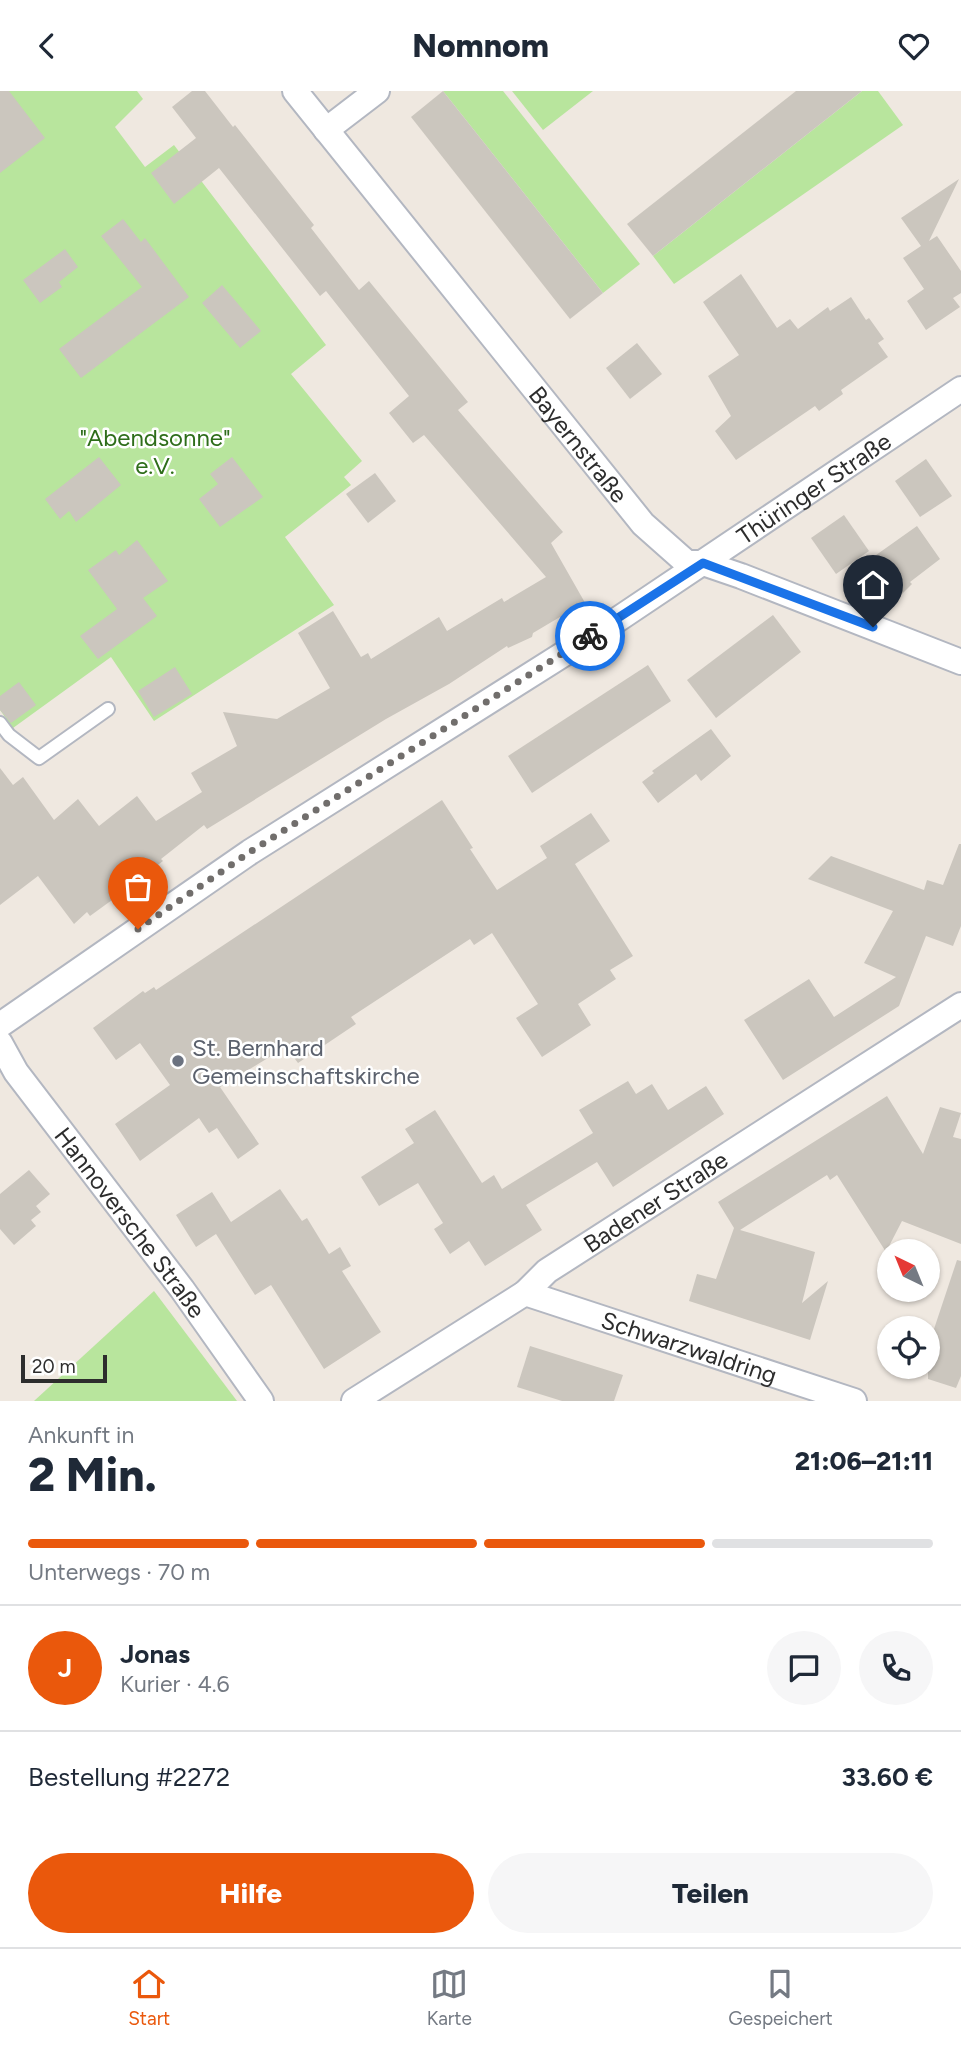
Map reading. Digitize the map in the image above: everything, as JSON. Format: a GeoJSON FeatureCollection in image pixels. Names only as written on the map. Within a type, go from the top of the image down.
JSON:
{"type":"FeatureCollection","features":[{"type":"Feature","properties":{"kind":"street","name":"Bayernstraße"},"geometry":{"type":"LineString","coordinates":[[295,91],[643,524],[687,563],[703,563],[741,576],[961,662]]}},
{"type":"Feature","properties":{"kind":"street"},"geometry":{"type":"LineString","coordinates":[[326,130],[377,91]]}},
{"type":"Feature","properties":{"kind":"street","name":"Thüringer Straße"},"geometry":{"type":"LineString","coordinates":[[0,1025],[250,852],[703,563],[961,389]]}},
{"type":"Feature","properties":{"kind":"street","name":"Badener Straße"},"geometry":{"type":"LineString","coordinates":[[354,1401],[526,1293],[547,1271],[961,1005]]}},
{"type":"Feature","properties":{"kind":"street","name":"Hannoversche Straße"},"geometry":{"type":"LineString","coordinates":[[0,1043],[16,1072],[182,1289],[261,1401]]}},
{"type":"Feature","properties":{"kind":"street","name":"Schwarzwaldring"},"geometry":{"type":"LineString","coordinates":[[526,1293],[854,1401]]}},
{"type":"Feature","properties":{"kind":"lane"},"geometry":{"type":"LineString","coordinates":[[0,723],[9,736],[39,758],[108,709]]}},
{"type":"Feature","properties":{"kind":"green space","name":"\"Abendsonne\" e.V."},"geometry":{"type":"Polygon","coordinates":[[[0,91],[137,91],[143,99],[115,127],[145,167],[174,145],[326,345],[291,374],[362,461],[344,477],[351,485],[285,537],[334,605],[154,721],[111,657],[13,728],[0,710],[0,91]]]}},
{"type":"Feature","properties":{"kind":"green space"},"geometry":{"type":"Polygon","coordinates":[[[443,91],[503,91],[640,264],[603,293],[443,91]]]}},
{"type":"Feature","properties":{"kind":"green space"},"geometry":{"type":"Polygon","coordinates":[[[512,91],[593,91],[543,130],[512,91]]]}},
{"type":"Feature","properties":{"kind":"green space"},"geometry":{"type":"Polygon","coordinates":[[[862,91],[878,91],[903,125],[674,284],[653,256],[862,91]]]}},
{"type":"Feature","properties":{"kind":"green space"},"geometry":{"type":"Polygon","coordinates":[[[154,1291],[237,1401],[34,1401],[154,1291]]]}},
{"type":"Feature","properties":{"kind":"building"},"geometry":{"type":"Polygon","coordinates":[[[0,91],[9,91],[45,138],[0,173],[0,91]]]}},
{"type":"Feature","properties":{"kind":"building"},"geometry":{"type":"Polygon","coordinates":[[[192,91],[205,91],[314,225],[311,228],[359,290],[369,281],[468,402],[458,410],[563,532],[551,543],[588,608],[579,614],[573,609],[573,625],[560,617],[533,633],[532,637],[508,648],[507,646],[449,684],[386,719],[207,829],[204,825],[112,900],[90,916],[87,912],[74,924],[38,876],[0,905],[0,768],[13,785],[23,777],[54,820],[78,799],[99,826],[137,796],[156,821],[202,792],[191,773],[237,746],[223,712],[277,719],[330,688],[298,633],[333,611],[361,657],[368,653],[371,659],[439,617],[447,631],[502,598],[504,602],[546,577],[424,435],[413,443],[389,413],[409,396],[326,291],[320,296],[219,168],[174,204],[151,173],[196,138],[172,107],[192,91]]]}},
{"type":"Feature","properties":{"kind":"building"},"geometry":{"type":"Polygon","coordinates":[[[443,91],[603,293],[570,319],[411,117],[443,91]]]}},
{"type":"Feature","properties":{"kind":"building"},"geometry":{"type":"Polygon","coordinates":[[[796,91],[862,91],[653,256],[627,224],[796,91]]]}},
{"type":"Feature","properties":{"kind":"building"},"geometry":{"type":"Polygon","coordinates":[[[959,179],[929,241],[937,236],[961,271],[961,293],[953,298],[960,307],[926,330],[907,301],[924,289],[903,258],[921,246],[901,218],[959,179]]]}},
{"type":"Feature","properties":{"kind":"building"},"geometry":{"type":"Polygon","coordinates":[[[123,219],[141,242],[145,238],[189,297],[81,378],[59,349],[142,287],[101,236],[123,219]]]}},
{"type":"Feature","properties":{"kind":"building"},"geometry":{"type":"Polygon","coordinates":[[[65,249],[78,267],[59,282],[62,287],[40,303],[23,280],[65,249]]]}},
{"type":"Feature","properties":{"kind":"building"},"geometry":{"type":"Polygon","coordinates":[[[741,274],[777,328],[790,319],[798,329],[828,307],[830,311],[851,297],[866,320],[869,318],[884,339],[878,343],[888,357],[841,390],[843,394],[819,411],[815,406],[736,460],[715,431],[731,416],[708,376],[739,355],[703,302],[741,274]]]}},
{"type":"Feature","properties":{"kind":"building"},"geometry":{"type":"Polygon","coordinates":[[[222,285],[261,331],[240,348],[202,303],[222,285]]]}},
{"type":"Feature","properties":{"kind":"building"},"geometry":{"type":"Polygon","coordinates":[[[637,343],[662,374],[630,399],[606,368],[637,343]]]}},
{"type":"Feature","properties":{"kind":"building"},"geometry":{"type":"Polygon","coordinates":[[[99,457],[121,485],[76,522],[69,511],[60,519],[45,499],[99,457]]]}},
{"type":"Feature","properties":{"kind":"building"},"geometry":{"type":"Polygon","coordinates":[[[232,457],[263,497],[220,527],[199,499],[218,484],[210,474],[232,457]]]}},
{"type":"Feature","properties":{"kind":"building"},"geometry":{"type":"Polygon","coordinates":[[[926,459],[952,496],[920,517],[895,481],[926,459]]]}},
{"type":"Feature","properties":{"kind":"building"},"geometry":{"type":"Polygon","coordinates":[[[375,473],[396,501],[368,523],[346,494],[375,473]]]}},
{"type":"Feature","properties":{"kind":"building"},"geometry":{"type":"Polygon","coordinates":[[[844,515],[869,551],[836,574],[811,538],[844,515]]]}},
{"type":"Feature","properties":{"kind":"building"},"geometry":{"type":"Polygon","coordinates":[[[917,526],[940,559],[910,582],[912,584],[896,600],[862,565],[917,526]]]}},
{"type":"Feature","properties":{"kind":"building"},"geometry":{"type":"Polygon","coordinates":[[[137,540],[168,581],[143,598],[157,616],[98,659],[80,636],[117,609],[88,570],[116,550],[119,555],[137,540]]]}},
{"type":"Feature","properties":{"kind":"building"},"geometry":{"type":"Polygon","coordinates":[[[773,615],[801,652],[716,718],[687,680],[773,615]]]}},
{"type":"Feature","properties":{"kind":"building"},"geometry":{"type":"Polygon","coordinates":[[[648,665],[671,701],[532,793],[508,756],[648,665]]]}},
{"type":"Feature","properties":{"kind":"building"},"geometry":{"type":"Polygon","coordinates":[[[175,667],[192,694],[154,717],[138,691],[175,667]]]}},
{"type":"Feature","properties":{"kind":"building"},"geometry":{"type":"Polygon","coordinates":[[[19,682],[36,705],[11,723],[0,710],[0,696],[19,682]]]}},
{"type":"Feature","properties":{"kind":"building"},"geometry":{"type":"Polygon","coordinates":[[[711,729],[731,756],[701,781],[696,774],[658,803],[642,782],[654,773],[652,771],[711,729]]]}},
{"type":"Feature","properties":{"kind":"building"},"geometry":{"type":"Polygon","coordinates":[[[442,800],[497,890],[547,858],[540,846],[591,813],[610,841],[575,864],[633,956],[610,970],[616,979],[578,1004],[591,1025],[542,1057],[516,1018],[538,1004],[492,933],[474,945],[470,939],[351,1017],[356,1024],[298,1063],[286,1047],[220,1087],[259,1144],[238,1159],[217,1128],[209,1133],[199,1118],[140,1161],[115,1124],[170,1085],[140,1043],[116,1060],[93,1028],[143,991],[145,993],[154,987],[156,990],[442,800]]]}},
{"type":"Feature","properties":{"kind":"building"},"geometry":{"type":"Polygon","coordinates":[[[959,844],[961,926],[953,946],[926,936],[899,1006],[783,1080],[744,1020],[809,979],[834,1017],[896,977],[864,963],[893,911],[808,879],[831,856],[924,890],[927,880],[943,885],[959,844]]]}},
{"type":"Feature","properties":{"kind":"building"},"geometry":{"type":"Polygon","coordinates":[[[628,1081],[636,1094],[652,1084],[668,1110],[706,1086],[724,1114],[613,1187],[597,1162],[526,1205],[542,1230],[485,1266],[469,1241],[450,1254],[434,1229],[443,1223],[418,1183],[379,1206],[361,1177],[414,1143],[405,1129],[435,1110],[482,1183],[494,1175],[502,1189],[593,1133],[579,1110],[628,1081]]]}},
{"type":"Feature","properties":{"kind":"building"},"geometry":{"type":"Polygon","coordinates":[[[887,1096],[923,1154],[940,1107],[961,1113],[953,1137],[961,1139],[961,1244],[902,1221],[893,1239],[878,1239],[837,1175],[830,1180],[827,1175],[740,1230],[815,1252],[802,1303],[828,1281],[810,1340],[689,1301],[697,1274],[716,1279],[734,1228],[718,1202],[887,1096]]]}},
{"type":"Feature","properties":{"kind":"building"},"geometry":{"type":"Polygon","coordinates":[[[29,1170],[50,1194],[36,1206],[41,1212],[31,1220],[36,1226],[14,1245],[0,1229],[0,1194],[29,1170]]]}},
{"type":"Feature","properties":{"kind":"building"},"geometry":{"type":"Polygon","coordinates":[[[280,1189],[302,1221],[307,1218],[329,1254],[340,1247],[351,1266],[342,1271],[381,1332],[324,1369],[271,1285],[255,1295],[216,1234],[196,1247],[176,1215],[212,1192],[231,1222],[280,1189]]]}},
{"type":"Feature","properties":{"kind":"building"},"geometry":{"type":"Polygon","coordinates":[[[957,1260],[961,1261],[961,1376],[956,1388],[928,1379],[940,1379],[938,1316],[957,1260]]]}},
{"type":"Feature","properties":{"kind":"building"},"geometry":{"type":"Polygon","coordinates":[[[530,1346],[623,1375],[614,1401],[562,1401],[517,1387],[530,1346]]]}},
{"type":"Feature","properties":{"kind":"way so far"},"geometry":{"type":"LineString","coordinates":[[138,929],[250,852],[590,636]]}},
{"type":"Feature","properties":{"kind":"place","name":"St. Bernhard Gemeinschaftskirche"},"geometry":{"type":"Point","coordinates":[178,1061]}},
{"type":"Feature","properties":{"kind":"route"},"geometry":{"type":"LineString","coordinates":[[590,636],[703,563],[873,627]]}}]}
